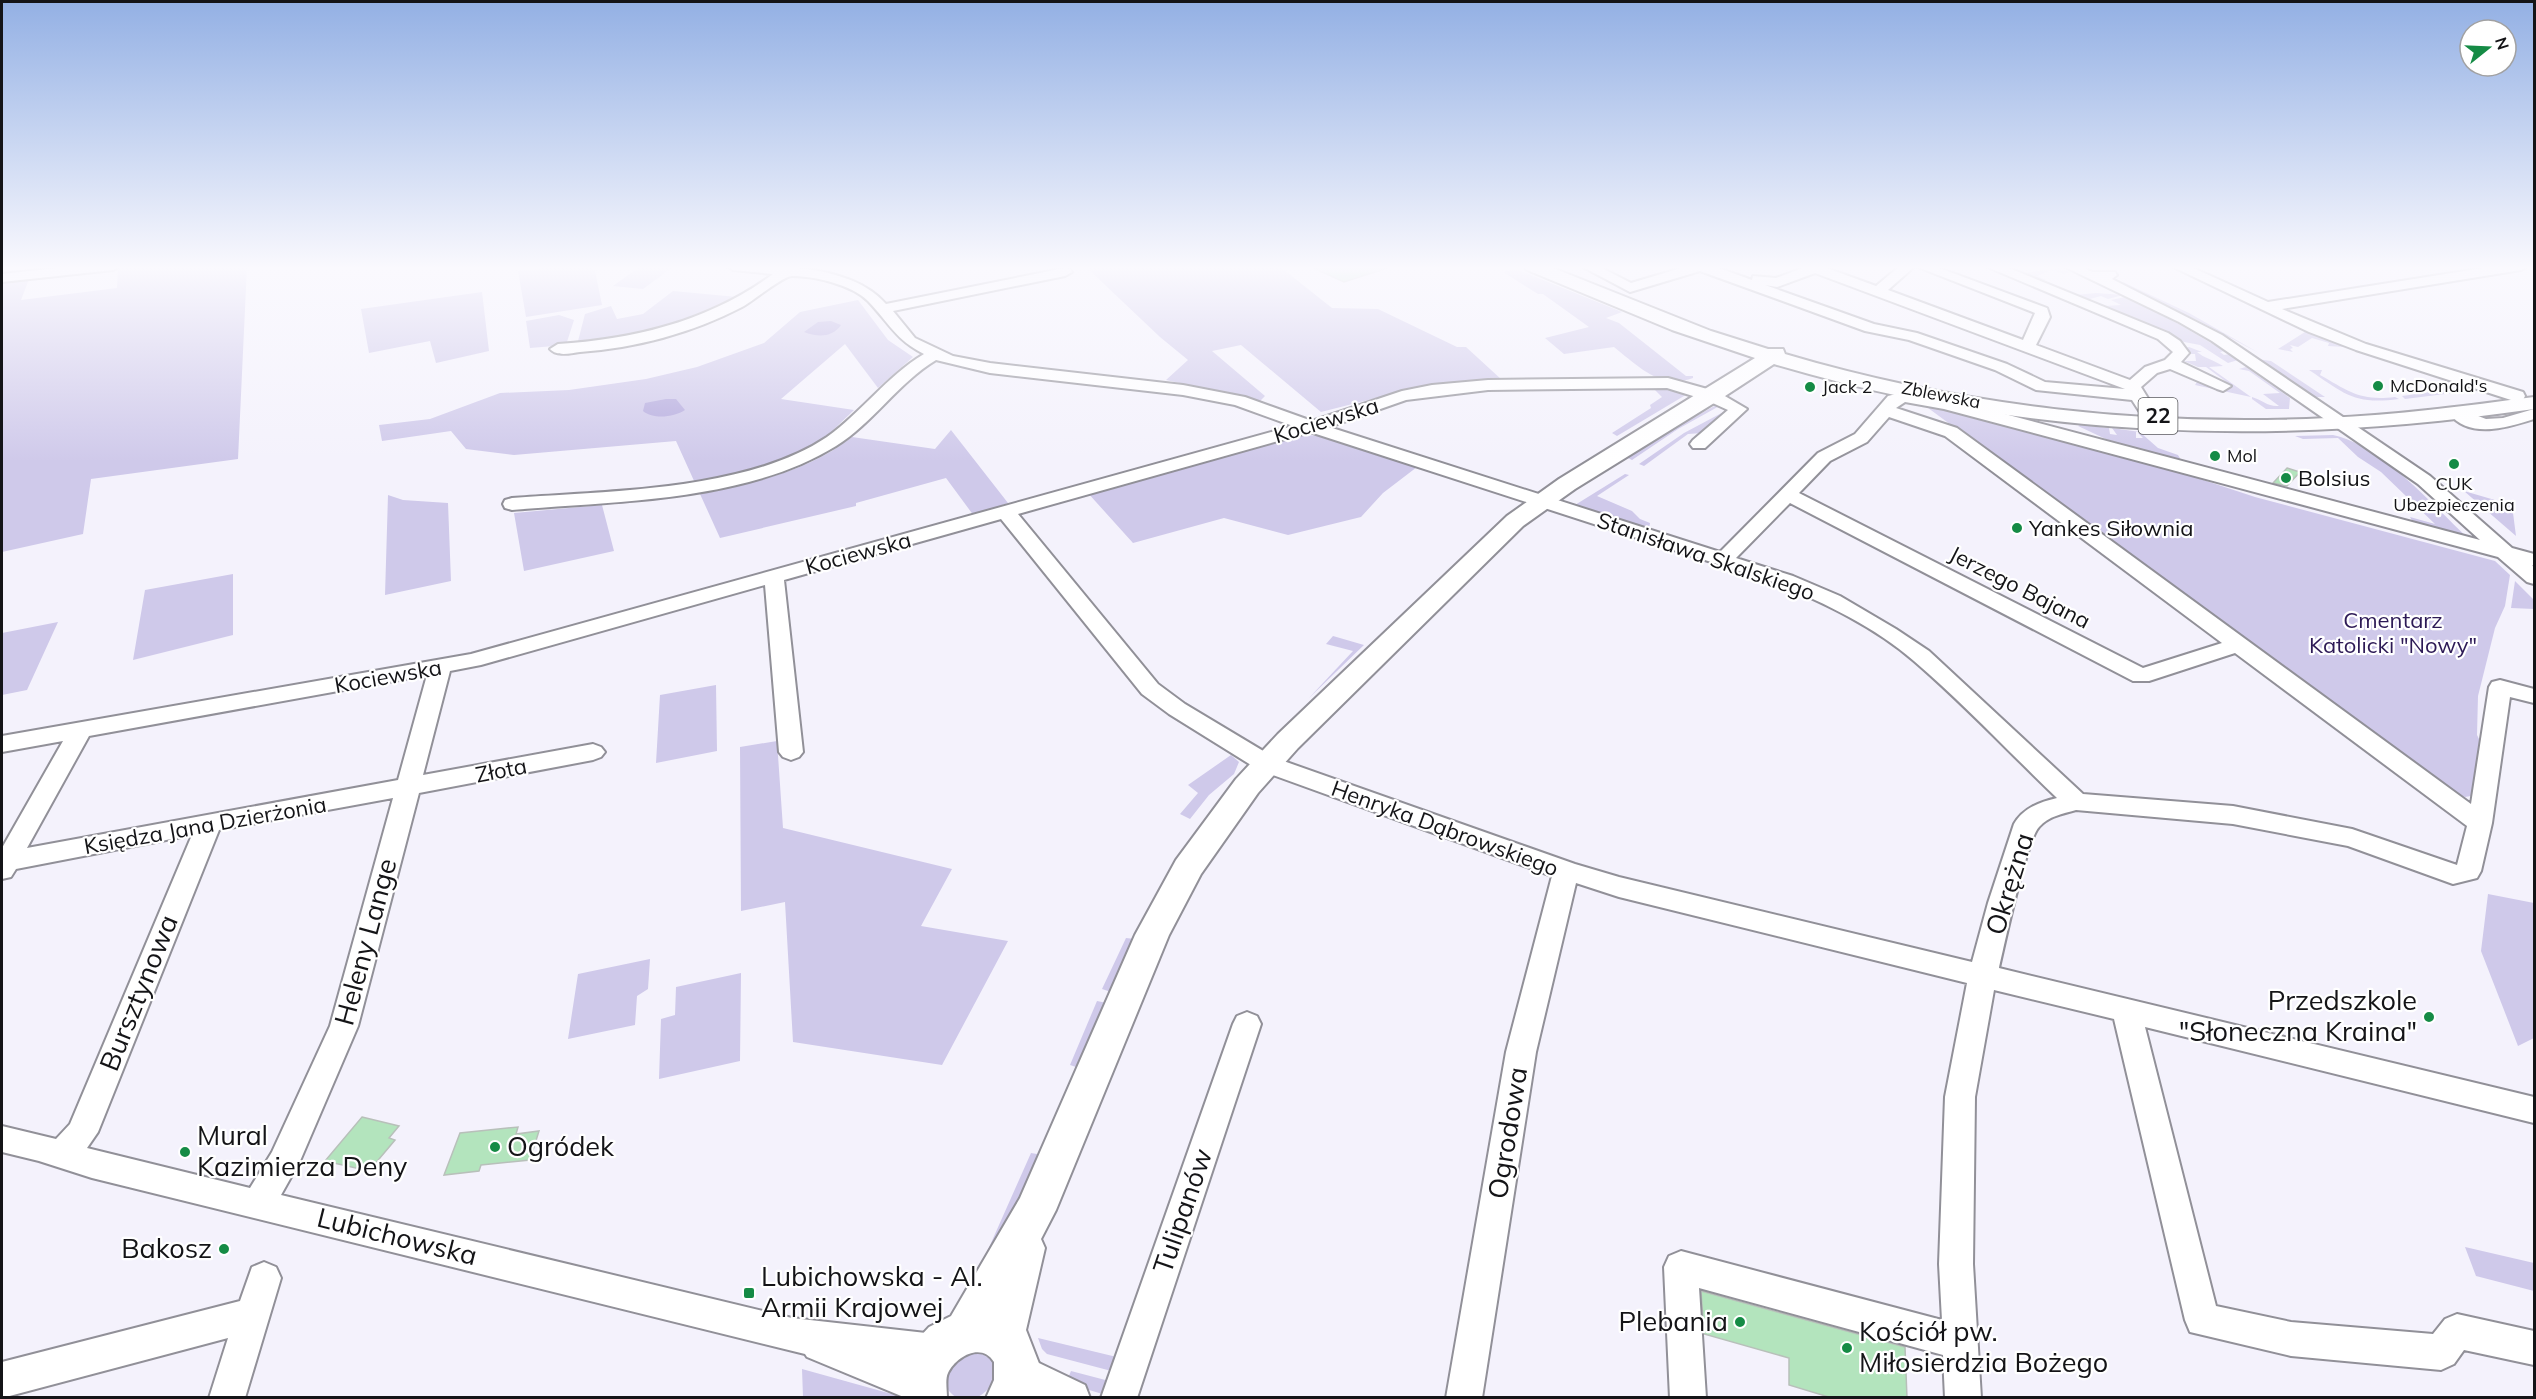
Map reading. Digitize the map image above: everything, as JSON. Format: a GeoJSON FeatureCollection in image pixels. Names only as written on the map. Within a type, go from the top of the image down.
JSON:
{"type":"FeatureCollection","features":[{"type":"Feature","properties":{"kind":"main road","name":"Zblewska"},"geometry":{"type":"LineString","coordinates":[[1694,331],[1774,355],[1918,391],[2063,415],[2211,426],[2351,420]]}},
{"type":"Feature","properties":{"kind":"main road","name":"Zblewska"},"geometry":{"type":"LineString","coordinates":[[1706,331],[1774,355],[1876,378],[1960,394],[2053,407],[2151,416],[2351,420]]}},
{"type":"Feature","properties":{"kind":"main road"},"geometry":{"type":"LineString","coordinates":[[968,1367],[1152,935],[1188,868],[1222,818],[1267,764],[1515,521],[1541,502],[1774,355]]}},
{"type":"Feature","properties":{"kind":"main road","name":"22"},"geometry":{"type":"LineString","coordinates":[[2351,420],[2529,398]]}},
{"type":"Feature","properties":{"kind":"main road","name":"22"},"geometry":{"type":"LineString","coordinates":[[2351,420],[2457,412],[2529,398]]}},
{"type":"Feature","properties":{"kind":"street"},"geometry":{"type":"LineString","coordinates":[[558,349],[628,341],[672,331]]}},
{"type":"Feature","properties":{"kind":"street"},"geometry":{"type":"LineString","coordinates":[[512,504],[686,487],[726,480],[793,460],[829,443],[914,367],[933,355],[910,341],[902,331]]}},
{"type":"Feature","properties":{"kind":"street"},"geometry":{"type":"LineString","coordinates":[[1887,331],[1912,336],[2001,367],[2042,387],[2134,391]]}},
{"type":"Feature","properties":{"kind":"street"},"geometry":{"type":"LineString","coordinates":[[1988,331],[2134,391],[2151,416]]}},
{"type":"Feature","properties":{"kind":"street"},"geometry":{"type":"LineString","coordinates":[[2028,346],[2036,331]]}},
{"type":"Feature","properties":{"kind":"street"},"geometry":{"type":"LineString","coordinates":[[2134,391],[2151,370],[2171,363],[2181,353],[2175,344],[2151,331]]}},
{"type":"Feature","properties":{"kind":"street"},"geometry":{"type":"LineString","coordinates":[[2204,331],[2351,420]]}},
{"type":"Feature","properties":{"kind":"street"},"geometry":{"type":"LineString","coordinates":[[2230,331],[2249,342],[2351,420],[2424,480],[2535,578]]}},
{"type":"Feature","properties":{"kind":"street"},"geometry":{"type":"LineString","coordinates":[[2324,331],[2361,347],[2529,398]]}},
{"type":"Feature","properties":{"kind":"street","name":"Stanisława Skalskiego"},"geometry":{"type":"LineString","coordinates":[[933,355],[990,368],[1208,393],[1239,400],[1311,427],[1541,502],[1725,558],[1786,580],[1833,600],[1889,633],[1921,656],[2076,802]]}},
{"type":"Feature","properties":{"kind":"street"},"geometry":{"type":"LineString","coordinates":[[2171,363],[2223,386]]}},
{"type":"Feature","properties":{"kind":"street","name":"Kociewska"},"geometry":{"type":"LineString","coordinates":[[2,744],[440,668],[1311,427],[1401,396],[1432,390],[1488,385],[1668,383],[1712,396],[1739,409],[1699,444]]}},
{"type":"Feature","properties":{"kind":"street"},"geometry":{"type":"LineString","coordinates":[[1725,558],[1824,457],[1861,438],[1894,400],[1904,397],[1946,404],[2535,560]]}},
{"type":"Feature","properties":{"kind":"street"},"geometry":{"type":"LineString","coordinates":[[1884,410],[1951,432],[2480,824],[2500,687],[2535,696]]}},
{"type":"Feature","properties":{"kind":"street"},"geometry":{"type":"LineString","coordinates":[[2457,412],[2473,423],[2489,426],[2535,414]]}},
{"type":"Feature","properties":{"kind":"street","name":"Jerzego Bajana"},"geometry":{"type":"LineString","coordinates":[[1787,494],[2141,676],[2238,645]]}},
{"type":"Feature","properties":{"kind":"street","name":"Henryka Dąbrowskiego"},"geometry":{"type":"LineString","coordinates":[[1005,511],[1150,689],[1177,709],[1267,764],[1566,871],[1619,887],[2535,1110]]}},
{"type":"Feature","properties":{"kind":"street"},"geometry":{"type":"LineString","coordinates":[[774,576],[791,752]]}},
{"type":"Feature","properties":{"kind":"street","name":"Heleny Lange"},"geometry":{"type":"LineString","coordinates":[[258,1203],[284,1161],[344,1026],[440,668]]}},
{"type":"Feature","properties":{"kind":"street"},"geometry":{"type":"LineString","coordinates":[[4,865],[81,730]]}},
{"type":"Feature","properties":{"kind":"street","name":"Złota"},"geometry":{"type":"LineString","coordinates":[[408,787],[593,752]]}},
{"type":"Feature","properties":{"kind":"street","name":"Księdza Jana Dzierżonia"},"geometry":{"type":"LineString","coordinates":[[4,865],[408,787]]}},
{"type":"Feature","properties":{"kind":"street","name":"Okrężna"},"geometry":{"type":"LineString","coordinates":[[1963,1398],[1956,1264],[1960,1097],[1983,975],[2001,903],[2026,824],[2046,809],[2076,802],[2233,815],[2307,827],[2352,838],[2453,875],[2468,871],[2480,824]]}},
{"type":"Feature","properties":{"kind":"street","name":"Bursztynowa"},"geometry":{"type":"LineString","coordinates":[[61,1156],[82,1131],[209,825]]}},
{"type":"Feature","properties":{"kind":"street","name":"Ogrodowa"},"geometry":{"type":"LineString","coordinates":[[1464,1398],[1521,1052],[1566,871]]}},
{"type":"Feature","properties":{"kind":"street"},"geometry":{"type":"LineString","coordinates":[[2126,1010],[2202,1320],[2291,1338],[2441,1352],[2457,1331],[2535,1348]]}},
{"type":"Feature","properties":{"kind":"street","name":"Tulipanów"},"geometry":{"type":"LineString","coordinates":[[1119,1398],[1246,1024]]}},
{"type":"Feature","properties":{"kind":"street","name":"Lubichowska"},"geometry":{"type":"LineString","coordinates":[[2,1139],[39,1147],[61,1156],[792,1335],[968,1367],[1072,1398]]}},
{"type":"Feature","properties":{"kind":"street"},"geometry":{"type":"LineString","coordinates":[[1688,1398],[1681,1267],[1960,1341]]}},
{"type":"Feature","properties":{"kind":"street"},"geometry":{"type":"LineString","coordinates":[[228,1398],[264,1278]]}},
{"type":"Feature","properties":{"kind":"street"},"geometry":{"type":"LineString","coordinates":[[2,1380],[252,1315]]}},
{"type":"Feature","properties":{"kind":"green space"},"geometry":{"type":"Polygon","coordinates":[[[2,331],[244,331],[238,459],[91,479],[83,534],[2,552],[2,331]]]}},
{"type":"Feature","properties":{"kind":"green space"},"geometry":{"type":"Polygon","coordinates":[[[365,331],[487,331],[489,351],[436,363],[430,341],[369,353],[365,331]]]}},
{"type":"Feature","properties":{"kind":"green space"},"geometry":{"type":"Polygon","coordinates":[[[528,331],[570,331],[566,345],[530,348],[528,331]]]}},
{"type":"Feature","properties":{"kind":"green space"},"geometry":{"type":"Polygon","coordinates":[[[581,331],[659,331],[577,345],[581,331]]]}},
{"type":"Feature","properties":{"kind":"green space"},"geometry":{"type":"Polygon","coordinates":[[[778,331],[881,331],[888,340],[913,357],[878,388],[845,344],[781,399],[854,410],[828,435],[811,447],[784,460],[755,470],[695,483],[676,441],[514,455],[466,449],[451,431],[382,441],[379,425],[430,419],[500,393],[569,390],[646,379],[697,367],[764,343],[778,331]]]}},
{"type":"Feature","properties":{"kind":"green space"},"geometry":{"type":"Polygon","coordinates":[[[1154,331],[1424,331],[1457,347],[1466,347],[1502,380],[1427,385],[1321,412],[1241,345],[1212,351],[1265,396],[1260,401],[1166,380],[1188,360],[1154,331]]]}},
{"type":"Feature","properties":{"kind":"green space"},"geometry":{"type":"Polygon","coordinates":[[[1572,331],[1629,331],[1686,376],[1693,376],[1693,378],[1670,381],[1660,378],[1641,368],[1614,347],[1564,354],[1545,338],[1572,331]]]}},
{"type":"Feature","properties":{"kind":"green space"},"geometry":{"type":"Polygon","coordinates":[[[2166,331],[2191,331],[2225,351],[2220,352],[2224,355],[2230,354],[2238,360],[2228,363],[2200,345],[2179,341],[2166,335],[2170,333],[2166,331]]]}},
{"type":"Feature","properties":{"kind":"green space"},"geometry":{"type":"Polygon","coordinates":[[[2218,331],[2221,331],[2259,353],[2218,331]]]}},
{"type":"Feature","properties":{"kind":"green space"},"geometry":{"type":"Polygon","coordinates":[[[2306,331],[2343,344],[2345,347],[2328,346],[2329,343],[2312,338],[2298,347],[2290,345],[2293,352],[2278,349],[2306,331]]]}},
{"type":"Feature","properties":{"kind":"green space"},"geometry":{"type":"Polygon","coordinates":[[[2189,347],[2202,352],[2197,352],[2223,366],[2209,367],[2251,397],[2195,385],[2197,382],[2232,386],[2206,367],[2198,367],[2184,361],[2196,361],[2195,354],[2186,354],[2184,348],[2189,347]]]}},
{"type":"Feature","properties":{"kind":"green space"},"geometry":{"type":"Polygon","coordinates":[[[2257,359],[2271,361],[2325,397],[2316,397],[2257,359]]]}},
{"type":"Feature","properties":{"kind":"green space"},"geometry":{"type":"Polygon","coordinates":[[[2246,367],[2290,398],[2289,409],[2266,409],[2252,399],[2252,397],[2279,406],[2263,394],[2280,393],[2249,371],[2239,369],[2246,367]]]}},
{"type":"Feature","properties":{"kind":"green space"},"geometry":{"type":"Polygon","coordinates":[[[2309,370],[2322,370],[2320,375],[2356,394],[2373,398],[2395,397],[2399,399],[2360,399],[2332,386],[2309,370]]]}},
{"type":"Feature","properties":{"kind":"green space"},"geometry":{"type":"Polygon","coordinates":[[[2451,380],[2477,390],[2405,399],[2402,396],[2438,391],[2440,386],[2451,390],[2456,385],[2446,382],[2451,380]]]}},
{"type":"Feature","properties":{"kind":"green space"},"geometry":{"type":"Polygon","coordinates":[[[1659,386],[1689,393],[1617,436],[1612,433],[1651,408],[1650,405],[1662,397],[1652,387],[1659,386]]]}},
{"type":"Feature","properties":{"kind":"green space"},"geometry":{"type":"Polygon","coordinates":[[[1718,404],[1723,404],[1678,429],[1632,460],[1624,456],[1718,404]]]}},
{"type":"Feature","properties":{"kind":"green space","name":"Cmentarz Katolicki \"Nowy\""},"geometry":{"type":"Polygon","coordinates":[[[1924,405],[2170,469],[2255,497],[2495,561],[2510,575],[2505,606],[2495,628],[2478,696],[2477,735],[2480,741],[2471,796],[2465,797],[2446,789],[1924,405]]]}},
{"type":"Feature","properties":{"kind":"green space"},"geometry":{"type":"Polygon","coordinates":[[[1731,408],[1702,433],[1688,434],[1644,466],[1639,464],[1684,433],[1731,408]]]}},
{"type":"Feature","properties":{"kind":"green space"},"geometry":{"type":"Polygon","coordinates":[[[2078,426],[2109,428],[2110,434],[2117,435],[2112,428],[2140,432],[2136,432],[2136,438],[2143,438],[2138,433],[2141,433],[2158,448],[2178,455],[2181,460],[2125,448],[2078,426]]]}},
{"type":"Feature","properties":{"kind":"green space"},"geometry":{"type":"Polygon","coordinates":[[[951,430],[1008,503],[974,516],[946,478],[856,503],[856,506],[720,538],[700,494],[760,480],[799,467],[818,459],[852,437],[935,449],[951,430]]]}},
{"type":"Feature","properties":{"kind":"green space"},"geometry":{"type":"Polygon","coordinates":[[[1306,435],[1321,436],[1417,467],[1383,493],[1361,517],[1288,535],[1224,518],[1133,543],[1087,492],[1306,435]]]}},
{"type":"Feature","properties":{"kind":"green space"},"geometry":{"type":"Polygon","coordinates":[[[2333,435],[2352,441],[2389,464],[2469,539],[2414,524],[2410,517],[2435,524],[2381,472],[2358,457],[2338,438],[2303,439],[2295,436],[2333,435]]]}},
{"type":"Feature","properties":{"kind":"green space"},"geometry":{"type":"Polygon","coordinates":[[[1625,474],[1629,475],[1597,496],[1632,511],[1640,519],[1650,523],[1649,529],[1575,505],[1625,474]]]}},
{"type":"Feature","properties":{"kind":"green space"},"geometry":{"type":"Polygon","coordinates":[[[2464,491],[2512,505],[2516,536],[2464,491]]]}},
{"type":"Feature","properties":{"kind":"green space"},"geometry":{"type":"Polygon","coordinates":[[[388,495],[403,500],[448,503],[451,581],[385,595],[388,495]]]}},
{"type":"Feature","properties":{"kind":"green space"},"geometry":{"type":"Polygon","coordinates":[[[602,505],[614,551],[524,571],[514,513],[602,505]]]}},
{"type":"Feature","properties":{"kind":"green space"},"geometry":{"type":"Polygon","coordinates":[[[233,574],[233,635],[133,660],[145,590],[233,574]]]}},
{"type":"Feature","properties":{"kind":"green space"},"geometry":{"type":"Polygon","coordinates":[[[2515,581],[2534,600],[2534,609],[2511,608],[2515,581]]]}},
{"type":"Feature","properties":{"kind":"green space"},"geometry":{"type":"Polygon","coordinates":[[[58,622],[27,690],[2,695],[2,633],[58,622]]]}},
{"type":"Feature","properties":{"kind":"green space"},"geometry":{"type":"Polygon","coordinates":[[[1333,636],[1364,645],[1309,698],[1353,651],[1326,644],[1333,636]]]}},
{"type":"Feature","properties":{"kind":"green space"},"geometry":{"type":"Polygon","coordinates":[[[716,685],[717,751],[656,763],[660,695],[716,685]]]}},
{"type":"Feature","properties":{"kind":"green space"},"geometry":{"type":"Polygon","coordinates":[[[777,741],[783,828],[952,869],[921,926],[1008,941],[942,1065],[793,1042],[785,902],[741,911],[740,747],[777,741]]]}},
{"type":"Feature","properties":{"kind":"green space"},"geometry":{"type":"Polygon","coordinates":[[[1231,755],[1239,762],[1234,774],[1209,795],[1190,819],[1180,814],[1198,793],[1188,785],[1231,755]]]}},
{"type":"Feature","properties":{"kind":"green space"},"geometry":{"type":"Polygon","coordinates":[[[2488,894],[2534,903],[2534,1038],[2518,1046],[2481,951],[2488,894]]]}},
{"type":"Feature","properties":{"kind":"green space"},"geometry":{"type":"Polygon","coordinates":[[[1126,938],[1135,939],[1111,992],[1102,989],[1126,938]]]}},
{"type":"Feature","properties":{"kind":"green space"},"geometry":{"type":"Polygon","coordinates":[[[650,959],[648,989],[637,996],[635,1025],[568,1039],[578,974],[650,959]]]}},
{"type":"Feature","properties":{"kind":"green space"},"geometry":{"type":"Polygon","coordinates":[[[741,973],[740,1061],[659,1079],[661,1019],[675,1015],[676,987],[741,973]]]}},
{"type":"Feature","properties":{"kind":"green space"},"geometry":{"type":"Polygon","coordinates":[[[1097,1001],[1107,1003],[1079,1068],[1070,1065],[1097,1001]]]}},
{"type":"Feature","properties":{"kind":"green space"},"geometry":{"type":"Polygon","coordinates":[[[1031,1153],[1043,1155],[1023,1202],[975,1279],[1031,1153]]]}},
{"type":"Feature","properties":{"kind":"green space"},"geometry":{"type":"Polygon","coordinates":[[[2465,1247],[2534,1263],[2534,1291],[2476,1276],[2465,1247]]]}},
{"type":"Feature","properties":{"kind":"green space"},"geometry":{"type":"Polygon","coordinates":[[[1038,1338],[1125,1359],[1119,1373],[1047,1354],[1042,1349],[1038,1338]]]}},
{"type":"Feature","properties":{"kind":"green space"},"geometry":{"type":"Polygon","coordinates":[[[968,1351],[988,1357],[996,1369],[996,1376],[987,1391],[978,1397],[956,1397],[947,1387],[948,1366],[968,1351]]]}},
{"type":"Feature","properties":{"kind":"green space"},"geometry":{"type":"Polygon","coordinates":[[[802,1369],[899,1396],[901,1397],[803,1397],[802,1369]]]}},
{"type":"Feature","properties":{"kind":"green space"},"geometry":{"type":"Polygon","coordinates":[[[1071,1371],[1113,1382],[1109,1396],[1066,1383],[1071,1371]]]}},
{"type":"Feature","properties":{"kind":"shaded area"},"geometry":{"type":"Polygon","coordinates":[[[805,331],[834,331],[819,335],[805,331]]]}},
{"type":"Feature","properties":{"kind":"shaded area"},"geometry":{"type":"Polygon","coordinates":[[[676,399],[685,410],[664,416],[653,416],[643,411],[645,403],[676,399]]]}},
{"type":"Feature","properties":{"kind":"building","name":"Bolsius"},"geometry":{"type":"Polygon","coordinates":[[[2287,468],[2300,472],[2287,486],[2273,483],[2287,468]]]}},
{"type":"Feature","properties":{"kind":"building"},"geometry":{"type":"Polygon","coordinates":[[[362,1117],[399,1126],[389,1138],[395,1140],[369,1171],[325,1161],[362,1117]]]}},
{"type":"Feature","properties":{"kind":"building","name":"Ogródek"},"geometry":{"type":"Polygon","coordinates":[[[518,1127],[516,1134],[539,1131],[530,1160],[481,1165],[479,1171],[444,1175],[460,1133],[518,1127]]]}},
{"type":"Feature","properties":{"kind":"building","name":"Kościół pw. Miłosierdzia Bożego"},"geometry":{"type":"Polygon","coordinates":[[[1701,1291],[1905,1347],[1907,1398],[1832,1398],[1789,1385],[1789,1358],[1704,1334],[1701,1291]]]}},
{"type":"Feature","properties":{"kind":"place","name":"McDonald's"},"geometry":{"type":"Point","coordinates":[2378,386]}},
{"type":"Feature","properties":{"kind":"place","name":"Jack 2"},"geometry":{"type":"Point","coordinates":[1810,387]}},
{"type":"Feature","properties":{"kind":"place","name":"Mol"},"geometry":{"type":"Point","coordinates":[2215,456]}},
{"type":"Feature","properties":{"kind":"place","name":"CUK Ubezpieczenia"},"geometry":{"type":"Point","coordinates":[2454,464]}},
{"type":"Feature","properties":{"kind":"place","name":"Bolsius"},"geometry":{"type":"Point","coordinates":[2286,478]}},
{"type":"Feature","properties":{"kind":"place","name":"Yankes Siłownia"},"geometry":{"type":"Point","coordinates":[2017,528]}},
{"type":"Feature","properties":{"kind":"place","name":"Przedszkole \"Słoneczna Kraina\""},"geometry":{"type":"Point","coordinates":[2429,1017]}},
{"type":"Feature","properties":{"kind":"place","name":"Ogródek"},"geometry":{"type":"Point","coordinates":[495,1147]}},
{"type":"Feature","properties":{"kind":"place","name":"Mural Kazimierza Deny"},"geometry":{"type":"Point","coordinates":[185,1152]}},
{"type":"Feature","properties":{"kind":"place","name":"Bakosz"},"geometry":{"type":"Point","coordinates":[224,1249]}},
{"type":"Feature","properties":{"kind":"place","name":"Lubichowska - Al. Armii Krajowej"},"geometry":{"type":"Point","coordinates":[749,1293]}},
{"type":"Feature","properties":{"kind":"place","name":"Plebania"},"geometry":{"type":"Point","coordinates":[1740,1322]}},
{"type":"Feature","properties":{"kind":"place","name":"Kościół pw. Miłosierdzia Bożego"},"geometry":{"type":"Point","coordinates":[1847,1348]}}]}
